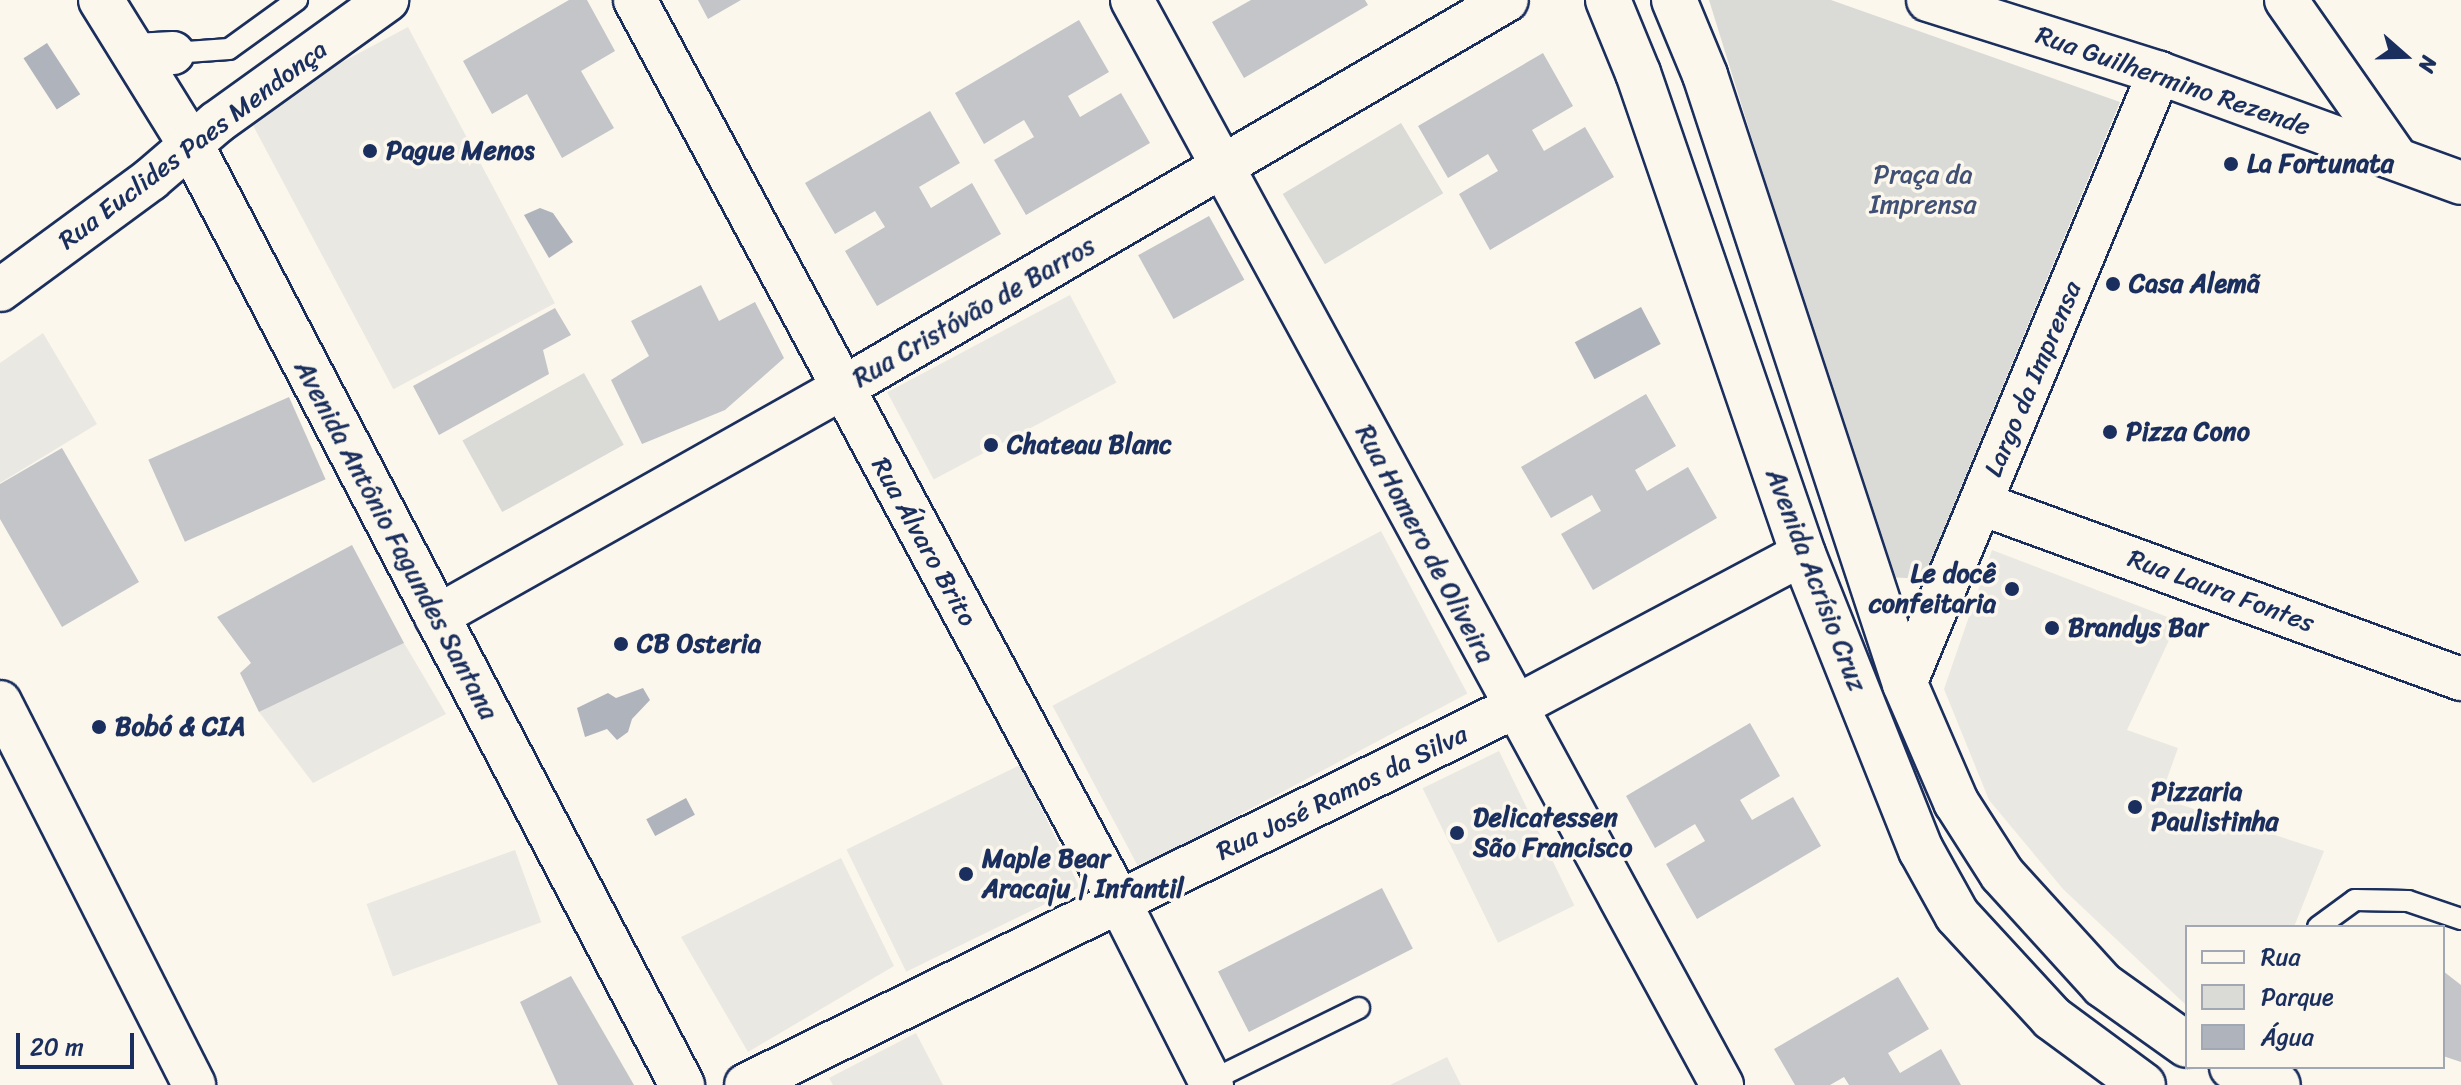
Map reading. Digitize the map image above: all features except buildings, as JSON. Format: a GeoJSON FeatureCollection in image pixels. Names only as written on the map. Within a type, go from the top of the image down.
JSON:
{"type":"FeatureCollection","features":[{"type":"Feature","properties":{"kind":"street","name":"Avenida Antônio Fagundes Santana"},"geometry":{"type":"LineString","coordinates":[[101,0],[155,54],[191,145],[682,1085]]}},
{"type":"Feature","properties":{"kind":"street","name":"Rua Euclides Paes Mendonça"},"geometry":{"type":"LineString","coordinates":[[0,290],[387,0]]}},
{"type":"Feature","properties":{"kind":"street","name":"Rua Álvaro Brito"},"geometry":{"type":"LineString","coordinates":[[635,0],[841,389],[1120,903],[1211,1083]]}},
{"type":"Feature","properties":{"kind":"street","name":"Rua Homero de Oliveira"},"geometry":{"type":"LineString","coordinates":[[1132,0],[1513,708],[1722,1085]]}},
{"type":"Feature","properties":{"kind":"street","name":"Rua Cristóvão de Barros"},"geometry":{"type":"LineString","coordinates":[[436,617],[841,389],[1507,0]]}},
{"type":"Feature","properties":{"kind":"street","name":"Avenida Acrísio Cruz"},"geometry":{"type":"LineString","coordinates":[[1608,0],[1638,73],[1803,554],[1921,850],[1957,915],[2052,1018],[2143,1085]]}},
{"type":"Feature","properties":{"kind":"street","name":"Avenida Acrísio Cruz"},"geometry":{"type":"LineString","coordinates":[[1674,0],[1705,75],[1905,684],[1956,802],[2002,874],[2103,985],[2185,1044]]}},
{"type":"Feature","properties":{"kind":"street","name":"Rua Guilhermino Rezende"},"geometry":{"type":"LineString","coordinates":[[1928,0],[2159,73],[2461,183]]}},
{"type":"Feature","properties":{"kind":"street"},"geometry":{"type":"LineString","coordinates":[[2286,0],[2397,159]]}},
{"type":"Feature","properties":{"kind":"street","name":"Largo da Imprensa"},"geometry":{"type":"LineString","coordinates":[[1905,684],[2159,73]]}},
{"type":"Feature","properties":{"kind":"street","name":"Rua Laura Fontes"},"geometry":{"type":"LineString","coordinates":[[1982,504],[2461,679]]}},
{"type":"Feature","properties":{"kind":"street","name":"Rua José Ramos da Silva"},"geometry":{"type":"LineString","coordinates":[[746,1085],[1513,708],[1803,554]]}},
{"type":"Feature","properties":{"kind":"street"},"geometry":{"type":"LineString","coordinates":[[0,702],[194,1085]]}},
{"type":"Feature","properties":{"kind":"street"},"geometry":{"type":"LineString","coordinates":[[2237,1069],[2278,1085]]}},
{"type":"Feature","properties":{"kind":"lane"},"geometry":{"type":"LineString","coordinates":[[155,54],[229,49],[297,0]]}},
{"type":"Feature","properties":{"kind":"lane"},"geometry":{"type":"LineString","coordinates":[[2321,925],[2355,900],[2408,901],[2461,919]]}},
{"type":"Feature","properties":{"kind":"lane"},"geometry":{"type":"LineString","coordinates":[[1211,1083],[1359,1008]]}},
{"type":"Feature","properties":{"kind":"shaded area"},"geometry":{"type":"Polygon","coordinates":[[[408,27],[555,303],[393,389],[246,113],[408,27]]]}},
{"type":"Feature","properties":{"kind":"shaded area"},"geometry":{"type":"Polygon","coordinates":[[[1070,295],[1116,382],[934,480],[887,392],[1070,295]]]}},
{"type":"Feature","properties":{"kind":"shaded area"},"geometry":{"type":"Polygon","coordinates":[[[43,333],[97,424],[0,483],[0,363],[43,333]]]}},
{"type":"Feature","properties":{"kind":"shaded area"},"geometry":{"type":"Polygon","coordinates":[[[1381,531],[1467,693],[1139,868],[1053,706],[1381,531]]]}},
{"type":"Feature","properties":{"kind":"shaded area"},"geometry":{"type":"Polygon","coordinates":[[[1992,550],[2178,621],[2127,730],[2178,748],[2160,798],[2324,851],[2295,925],[2185,925],[2185,1004],[2063,889],[1989,800],[1944,689],[1992,550]]]}},
{"type":"Feature","properties":{"kind":"shaded area"},"geometry":{"type":"Polygon","coordinates":[[[404,643],[446,714],[313,783],[259,712],[404,643]]]}},
{"type":"Feature","properties":{"kind":"shaded area"},"geometry":{"type":"Polygon","coordinates":[[[1499,751],[1574,906],[1498,943],[1423,788],[1499,751]]]}},
{"type":"Feature","properties":{"kind":"shaded area","name":"Maple Bear Aracaju | Infantil"},"geometry":{"type":"Polygon","coordinates":[[[1020,765],[1080,887],[906,972],[847,850],[1020,765]]]}},
{"type":"Feature","properties":{"kind":"shaded area"},"geometry":{"type":"Polygon","coordinates":[[[515,850],[541,922],[393,976],[367,904],[515,850]]]}},
{"type":"Feature","properties":{"kind":"shaded area"},"geometry":{"type":"Polygon","coordinates":[[[841,858],[894,966],[748,1052],[681,937],[841,858]]]}},
{"type":"Feature","properties":{"kind":"shaded area"},"geometry":{"type":"Polygon","coordinates":[[[916,1033],[943,1085],[833,1085],[829,1078],[916,1033]]]}},
{"type":"Feature","properties":{"kind":"shaded area"},"geometry":{"type":"Polygon","coordinates":[[[1447,1057],[1461,1085],[1390,1085],[1447,1057]]]}},
{"type":"Feature","properties":{"kind":"green space","name":"Praça da Imprensa"},"geometry":{"type":"Polygon","coordinates":[[[1709,0],[1831,0],[2120,102],[1923,579],[1888,577],[1709,0]]]}},
{"type":"Feature","properties":{"kind":"green space"},"geometry":{"type":"Polygon","coordinates":[[[1401,123],[1443,193],[1325,264],[1283,194],[1401,123]]]}},
{"type":"Feature","properties":{"kind":"green space"},"geometry":{"type":"Polygon","coordinates":[[[584,373],[624,445],[502,512],[462,440],[584,373]]]}},
{"type":"Feature","properties":{"kind":"water"},"geometry":{"type":"Polygon","coordinates":[[[47,43],[80,94],[57,109],[24,58],[47,43]]]}},
{"type":"Feature","properties":{"kind":"water"},"geometry":{"type":"Polygon","coordinates":[[[540,208],[553,213],[573,242],[549,258],[524,215],[540,208]]]}},
{"type":"Feature","properties":{"kind":"water"},"geometry":{"type":"Polygon","coordinates":[[[1641,307],[1661,344],[1594,379],[1575,342],[1641,307]]]}},
{"type":"Feature","properties":{"kind":"water"},"geometry":{"type":"Polygon","coordinates":[[[643,688],[650,700],[632,719],[628,732],[617,740],[607,729],[585,737],[577,708],[608,693],[616,698],[643,688]]]}},
{"type":"Feature","properties":{"kind":"water"},"geometry":{"type":"Polygon","coordinates":[[[686,798],[695,815],[655,836],[646,819],[686,798]]]}},
{"type":"Feature","properties":{"kind":"place","name":"Pague Menos"},"geometry":{"type":"Point","coordinates":[370,151]}},
{"type":"Feature","properties":{"kind":"place","name":"La Fortunata"},"geometry":{"type":"Point","coordinates":[2231,164]}},
{"type":"Feature","properties":{"kind":"place","name":"Casa Alemã"},"geometry":{"type":"Point","coordinates":[2113,284]}},
{"type":"Feature","properties":{"kind":"place","name":"Pizza Cono"},"geometry":{"type":"Point","coordinates":[2110,432]}},
{"type":"Feature","properties":{"kind":"place","name":"Chateau Blanc"},"geometry":{"type":"Point","coordinates":[991,445]}},
{"type":"Feature","properties":{"kind":"place","name":"Le docê confeitaria"},"geometry":{"type":"Point","coordinates":[2012,589]}},
{"type":"Feature","properties":{"kind":"place","name":"Brandys Bar"},"geometry":{"type":"Point","coordinates":[2052,628]}},
{"type":"Feature","properties":{"kind":"place","name":"CB Osteria"},"geometry":{"type":"Point","coordinates":[621,644]}},
{"type":"Feature","properties":{"kind":"place","name":"Bobó & CIA"},"geometry":{"type":"Point","coordinates":[99,727]}},
{"type":"Feature","properties":{"kind":"place","name":"Pizzaria Paulistinha"},"geometry":{"type":"Point","coordinates":[2135,807]}},
{"type":"Feature","properties":{"kind":"place","name":"Delicatessen São Francisco"},"geometry":{"type":"Point","coordinates":[1457,833]}},
{"type":"Feature","properties":{"kind":"place","name":"Maple Bear Aracaju | Infantil"},"geometry":{"type":"Point","coordinates":[966,874]}}]}
